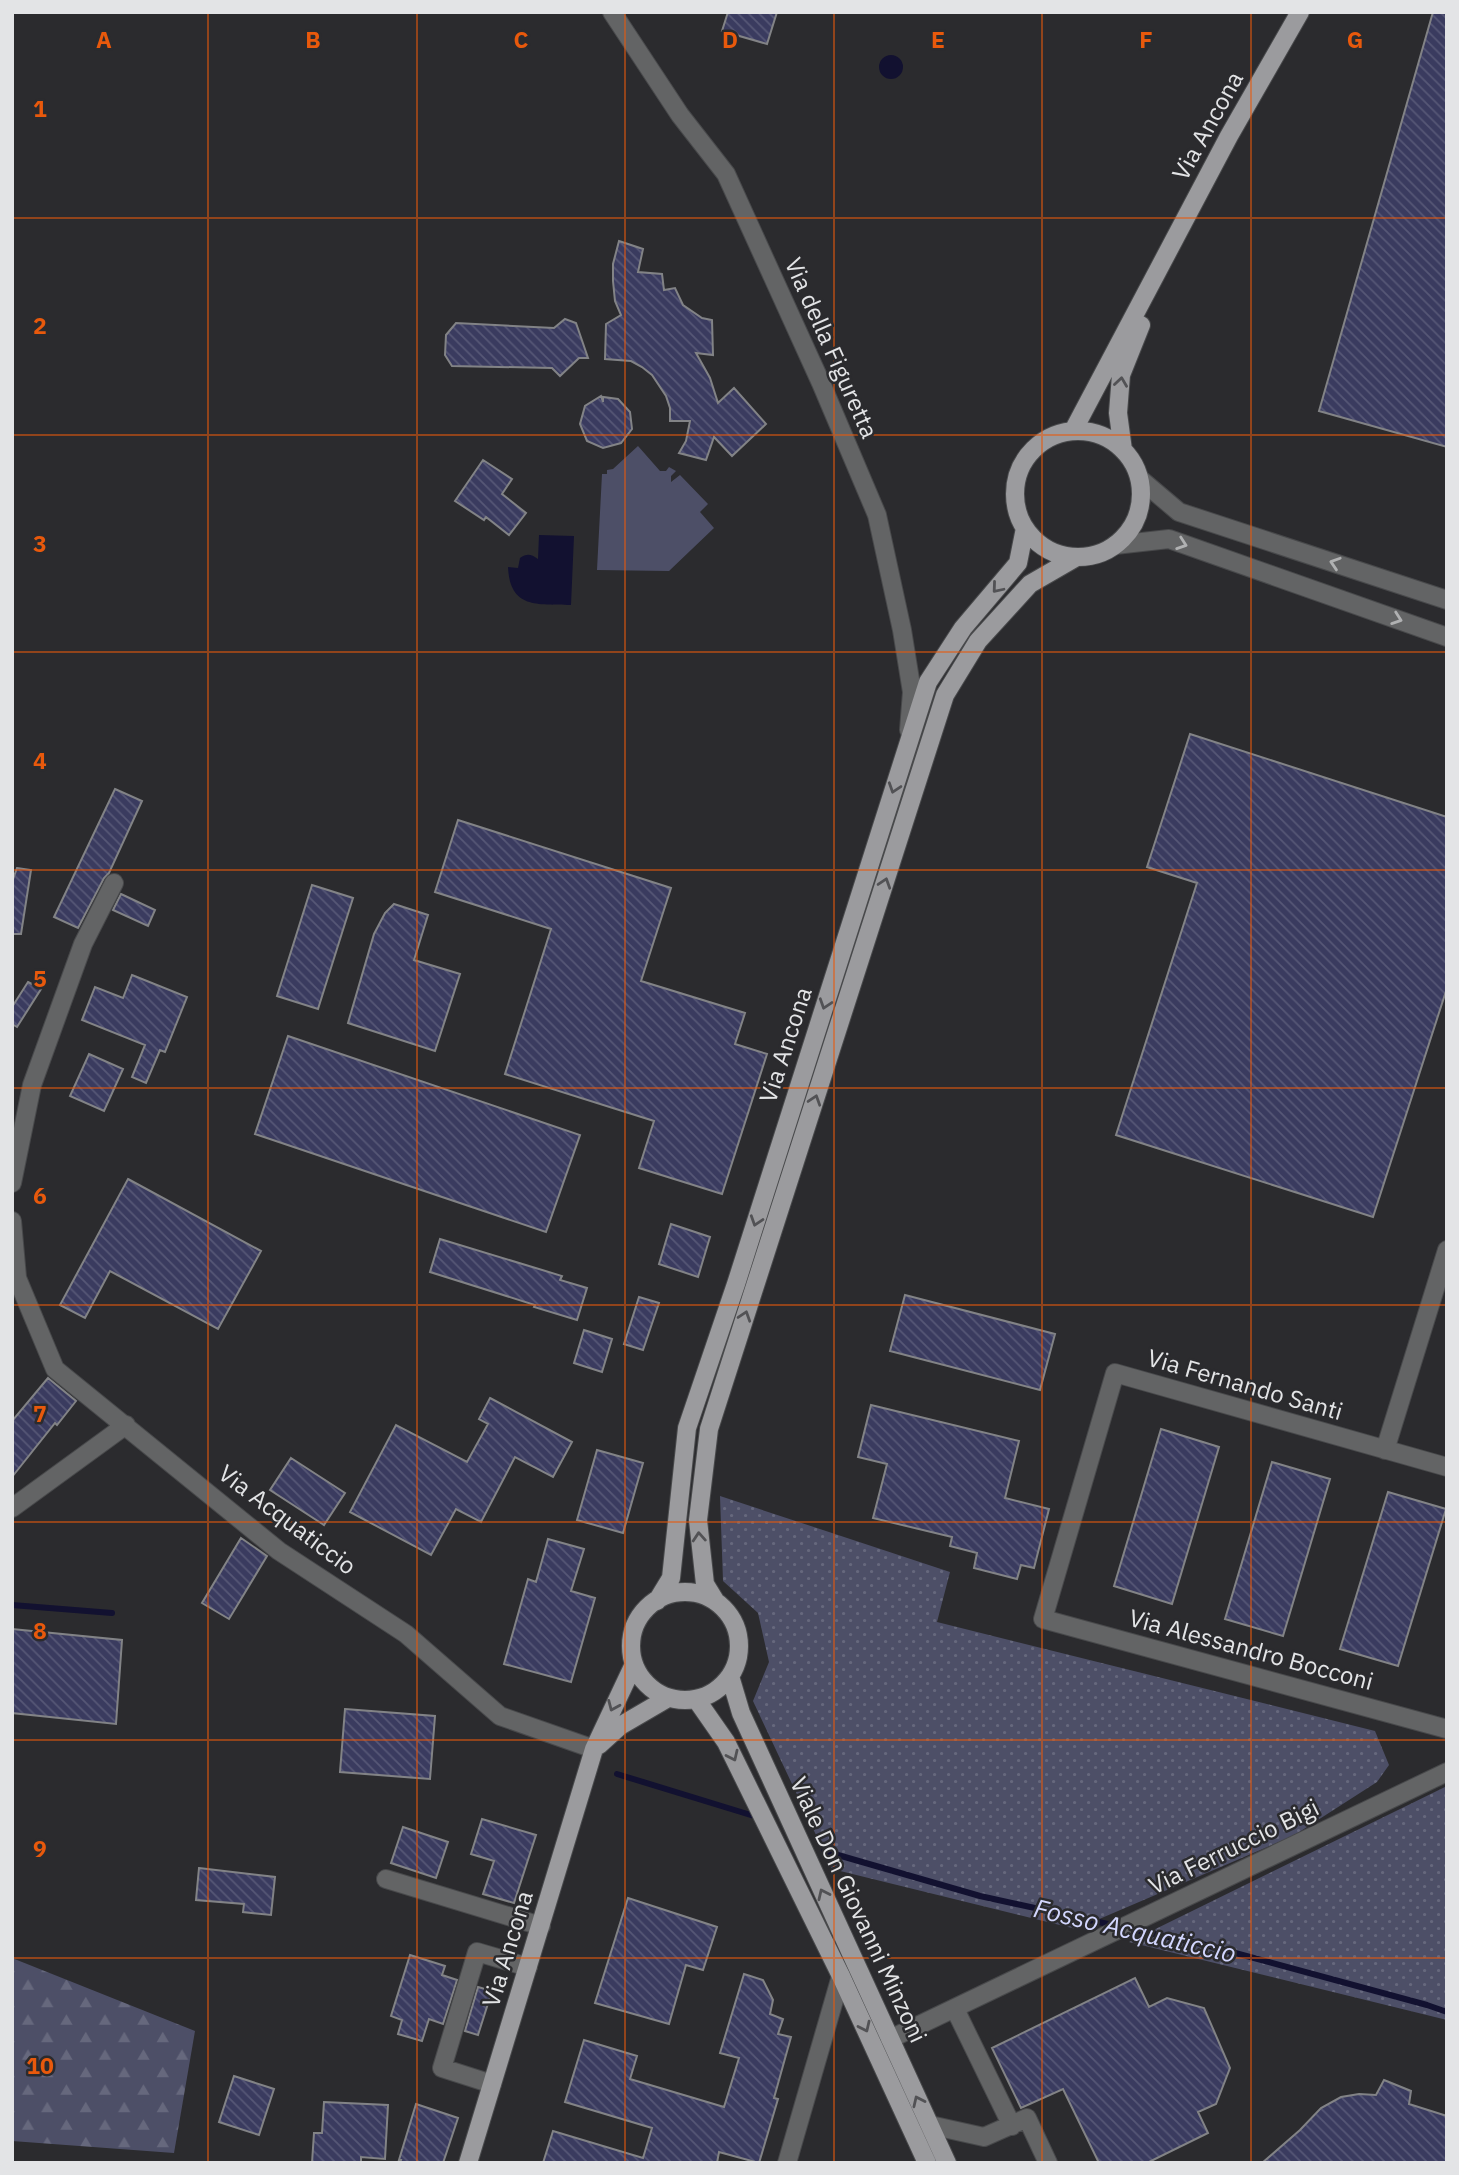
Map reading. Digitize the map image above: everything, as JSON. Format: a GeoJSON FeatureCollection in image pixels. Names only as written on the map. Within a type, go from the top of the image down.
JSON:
{"type":"FeatureCollection","features":[{"type":"Feature","properties":{"kind":"main road","name":"Via Ancona"},"geometry":{"type":"LineString","coordinates":[[657,1601],[671,1578],[687,1428],[736,1284],[928,682],[963,628],[1018,563],[1025,528],[1018,515],[1015,500],[1019,471],[1036,448],[1059,434],[1073,431],[1229,136],[1300,12]]}},
{"type":"Feature","properties":{"kind":"main road","name":"Via Ancona"},"geometry":{"type":"LineString","coordinates":[[1140,479],[1123,450],[1118,413],[1121,375],[1162,265]]}},
{"type":"Feature","properties":{"kind":"main road"},"geometry":{"type":"LineString","coordinates":[[1073,431],[1100,435],[1123,450]]}},
{"type":"Feature","properties":{"kind":"main road"},"geometry":{"type":"LineString","coordinates":[[1115,545],[1132,527],[1138,516],[1140,479]]}},
{"type":"Feature","properties":{"kind":"main road"},"geometry":{"type":"LineString","coordinates":[[1025,528],[1034,540],[1046,549],[1075,558]]}},
{"type":"Feature","properties":{"kind":"main road","name":"Via Ancona"},"geometry":{"type":"LineString","coordinates":[[716,1602],[705,1584],[698,1520],[709,1429],[945,695],[978,641],[1030,584],[1075,558],[1103,553],[1115,545]]}},
{"type":"Feature","properties":{"kind":"main road"},"geometry":{"type":"LineString","coordinates":[[680,1593],[705,1596],[716,1602],[732,1620],[739,1642],[736,1665],[721,1687],[696,1699],[682,1700],[668,1698],[647,1685],[634,1664],[631,1640],[634,1628],[647,1608],[657,1601],[680,1593]]}},
{"type":"Feature","properties":{"kind":"main road","name":"Via Ancona"},"geometry":{"type":"LineString","coordinates":[[468,2163],[594,1749],[634,1664]]}},
{"type":"Feature","properties":{"kind":"main road","name":"Viale Don Giovanni Minzoni"},"geometry":{"type":"LineString","coordinates":[[730,1676],[741,1713],[947,2163]]}},
{"type":"Feature","properties":{"kind":"main road"},"geometry":{"type":"LineString","coordinates":[[594,1749],[620,1726],[668,1698]]}},
{"type":"Feature","properties":{"kind":"main road","name":"Viale Don Giovanni Minzoni"},"geometry":{"type":"LineString","coordinates":[[696,1699],[726,1742],[841,1976],[927,2163]]}},
{"type":"Feature","properties":{"kind":"street","name":"Via della Figuretta"},"geometry":{"type":"LineString","coordinates":[[612,12],[680,115],[726,174],[821,383],[877,515],[912,692],[909,740]]}},
{"type":"Feature","properties":{"kind":"street"},"geometry":{"type":"LineString","coordinates":[[1140,479],[1179,512],[1447,600]]}},
{"type":"Feature","properties":{"kind":"street"},"geometry":{"type":"LineString","coordinates":[[1115,545],[1169,539],[1447,637]]}},
{"type":"Feature","properties":{"kind":"street"},"geometry":{"type":"LineString","coordinates":[[12,1183],[32,1084],[83,944],[114,883]]}},
{"type":"Feature","properties":{"kind":"street","name":"Via Acquaticcio"},"geometry":{"type":"LineString","coordinates":[[12,1221],[15,1272],[55,1369],[279,1550],[407,1634],[500,1716],[594,1749]]}},
{"type":"Feature","properties":{"kind":"street"},"geometry":{"type":"LineString","coordinates":[[1385,1450],[1447,1250]]}},
{"type":"Feature","properties":{"kind":"street","name":"Via Fernando Santi"},"geometry":{"type":"LineString","coordinates":[[1043,1619],[1115,1373],[1447,1467]]}},
{"type":"Feature","properties":{"kind":"street"},"geometry":{"type":"LineString","coordinates":[[12,1508],[126,1425]]}},
{"type":"Feature","properties":{"kind":"street","name":"Via Alessandro Bocconi"},"geometry":{"type":"LineString","coordinates":[[1043,1619],[1447,1729]]}},
{"type":"Feature","properties":{"kind":"street","name":"Via Ferruccio Bigi"},"geometry":{"type":"LineString","coordinates":[[890,2039],[1447,1772]]}},
{"type":"Feature","properties":{"kind":"street"},"geometry":{"type":"LineString","coordinates":[[386,1879],[541,1926]]}},
{"type":"Feature","properties":{"kind":"street"},"geometry":{"type":"LineString","coordinates":[[492,2084],[442,2068],[477,1952],[528,1967]]}},
{"type":"Feature","properties":{"kind":"street"},"geometry":{"type":"LineString","coordinates":[[787,2163],[841,1976]]}},
{"type":"Feature","properties":{"kind":"street"},"geometry":{"type":"LineString","coordinates":[[955,2009],[1012,2126]]}},
{"type":"Feature","properties":{"kind":"street"},"geometry":{"type":"LineString","coordinates":[[930,2126],[984,2137],[1027,2118],[1048,2163]]}},
{"type":"Feature","properties":{"kind":"green space"},"geometry":{"type":"Polygon","coordinates":[[[638,446],[660,471],[666,471],[669,467],[676,471],[671,476],[671,482],[680,475],[708,504],[700,512],[714,528],[669,571],[597,570],[602,474],[607,474],[607,470],[613,469],[638,446]]]}},
{"type":"Feature","properties":{"kind":"green space"},"geometry":{"type":"Polygon","coordinates":[[[720,1496],[950,1572],[937,1622],[1375,1731],[1389,1765],[1377,1782],[1293,1836],[1076,1929],[832,1869],[753,1701],[769,1662],[758,1613],[723,1581],[720,1496]]]}},
{"type":"Feature","properties":{"kind":"green space"},"geometry":{"type":"Polygon","coordinates":[[[1447,1786],[1447,2020],[1129,1942],[1447,1786]]]}},
{"type":"Feature","properties":{"kind":"green space"},"geometry":{"type":"Polygon","coordinates":[[[12,1958],[195,2031],[174,2153],[12,2141],[12,1958]]]}},
{"type":"Feature","properties":{"kind":"shaded area"},"geometry":{"type":"Polygon","coordinates":[[[891,55],[899,59],[903,67],[899,75],[891,79],[883,75],[879,67],[883,59],[891,55]]]}},
{"type":"Feature","properties":{"kind":"shaded area"},"geometry":{"type":"Polygon","coordinates":[[[539,535],[574,536],[571,605],[537,604],[527,601],[514,591],[508,567],[518,568],[520,558],[525,555],[538,559],[539,535]]]}},
{"type":"Feature","properties":{"kind":"building"},"geometry":{"type":"Polygon","coordinates":[[[728,12],[777,12],[767,44],[722,31],[728,12]]]}},
{"type":"Feature","properties":{"kind":"building"},"geometry":{"type":"Polygon","coordinates":[[[1433,12],[1447,12],[1447,447],[1319,411],[1433,12]]]}},
{"type":"Feature","properties":{"kind":"building"},"geometry":{"type":"Polygon","coordinates":[[[619,241],[643,249],[638,272],[662,274],[664,290],[675,288],[683,305],[702,318],[712,320],[713,355],[696,353],[710,378],[718,403],[734,388],[766,424],[732,456],[714,437],[706,460],[679,453],[686,441],[690,421],[670,421],[666,396],[652,375],[642,367],[631,361],[605,359],[606,324],[621,315],[615,301],[613,281],[613,264],[619,241]]]}},
{"type":"Feature","properties":{"kind":"building"},"geometry":{"type":"Polygon","coordinates":[[[565,319],[576,323],[588,358],[579,358],[560,376],[552,368],[452,366],[445,355],[446,335],[456,323],[554,328],[565,319]]]}},
{"type":"Feature","properties":{"kind":"building"},"geometry":{"type":"Polygon","coordinates":[[[601,396],[603,402],[603,397],[618,399],[630,412],[632,429],[621,443],[603,448],[587,441],[580,424],[585,406],[601,396]]]}},
{"type":"Feature","properties":{"kind":"building"},"geometry":{"type":"Polygon","coordinates":[[[483,460],[512,479],[502,494],[526,513],[509,535],[486,517],[484,520],[455,501],[483,460]]]}},
{"type":"Feature","properties":{"kind":"building"},"geometry":{"type":"Polygon","coordinates":[[[1190,734],[1447,817],[1447,988],[1373,1217],[1116,1135],[1197,883],[1147,867],[1190,734]]]}},
{"type":"Feature","properties":{"kind":"building"},"geometry":{"type":"Polygon","coordinates":[[[115,789],[142,801],[109,873],[78,928],[54,917],[115,789]]]}},
{"type":"Feature","properties":{"kind":"building"},"geometry":{"type":"Polygon","coordinates":[[[458,820],[671,888],[641,981],[745,1013],[735,1044],[767,1054],[722,1194],[639,1168],[654,1121],[505,1074],[551,929],[435,892],[458,820]]]}},
{"type":"Feature","properties":{"kind":"building"},"geometry":{"type":"Polygon","coordinates":[[[17,868],[31,870],[21,934],[12,934],[12,882],[17,868]]]}},
{"type":"Feature","properties":{"kind":"building"},"geometry":{"type":"Polygon","coordinates":[[[312,885],[353,898],[318,1009],[277,996],[312,885]]]}},
{"type":"Feature","properties":{"kind":"building"},"geometry":{"type":"Polygon","coordinates":[[[121,894],[155,910],[148,926],[113,910],[121,894]]]}},
{"type":"Feature","properties":{"kind":"building"},"geometry":{"type":"Polygon","coordinates":[[[394,904],[428,915],[414,960],[460,974],[435,1051],[348,1023],[374,934],[385,913],[394,904]]]}},
{"type":"Feature","properties":{"kind":"building"},"geometry":{"type":"Polygon","coordinates":[[[132,975],[187,997],[165,1052],[160,1050],[146,1083],[132,1077],[145,1045],[82,1020],[95,987],[123,998],[132,975]]]}},
{"type":"Feature","properties":{"kind":"building"},"geometry":{"type":"Polygon","coordinates":[[[28,982],[41,989],[17,1027],[12,1024],[12,1007],[28,982]]]}},
{"type":"Feature","properties":{"kind":"building"},"geometry":{"type":"Polygon","coordinates":[[[288,1036],[580,1135],[546,1232],[255,1134],[288,1036]]]}},
{"type":"Feature","properties":{"kind":"building"},"geometry":{"type":"Polygon","coordinates":[[[89,1054],[123,1069],[104,1111],[70,1096],[89,1054]]]}},
{"type":"Feature","properties":{"kind":"building"},"geometry":{"type":"Polygon","coordinates":[[[128,1179],[261,1251],[218,1329],[110,1271],[85,1318],[60,1305],[128,1179]]]}},
{"type":"Feature","properties":{"kind":"building"},"geometry":{"type":"Polygon","coordinates":[[[671,1224],[710,1237],[698,1277],[659,1264],[671,1224]]]}},
{"type":"Feature","properties":{"kind":"building"},"geometry":{"type":"Polygon","coordinates":[[[440,1239],[562,1276],[560,1280],[587,1288],[577,1320],[430,1272],[440,1239]]]}},
{"type":"Feature","properties":{"kind":"building"},"geometry":{"type":"Polygon","coordinates":[[[905,1295],[1055,1334],[1040,1390],[890,1351],[905,1295]]]}},
{"type":"Feature","properties":{"kind":"building"},"geometry":{"type":"Polygon","coordinates":[[[639,1297],[659,1303],[643,1350],[624,1344],[639,1297]]]}},
{"type":"Feature","properties":{"kind":"building"},"geometry":{"type":"Polygon","coordinates":[[[584,1330],[612,1339],[602,1372],[574,1363],[584,1330]]]}},
{"type":"Feature","properties":{"kind":"building"},"geometry":{"type":"Polygon","coordinates":[[[48,1378],[76,1401],[12,1477],[12,1421],[48,1378]]]}},
{"type":"Feature","properties":{"kind":"building"},"geometry":{"type":"Polygon","coordinates":[[[490,1398],[572,1442],[553,1477],[515,1457],[481,1522],[456,1509],[431,1555],[350,1512],[396,1425],[467,1462],[488,1424],[479,1419],[490,1398]]]}},
{"type":"Feature","properties":{"kind":"building"},"geometry":{"type":"Polygon","coordinates":[[[871,1405],[1019,1441],[1005,1498],[1049,1509],[1034,1568],[1021,1565],[1017,1579],[974,1568],[977,1553],[950,1546],[952,1537],[873,1518],[887,1464],[858,1457],[871,1405]]]}},
{"type":"Feature","properties":{"kind":"building"},"geometry":{"type":"Polygon","coordinates":[[[1161,1429],[1219,1447],[1172,1604],[1114,1586],[1161,1429]]]}},
{"type":"Feature","properties":{"kind":"building"},"geometry":{"type":"Polygon","coordinates":[[[597,1450],[643,1463],[623,1533],[577,1520],[597,1450]]]}},
{"type":"Feature","properties":{"kind":"building"},"geometry":{"type":"Polygon","coordinates":[[[291,1458],[345,1493],[324,1525],[270,1490],[291,1458]]]}},
{"type":"Feature","properties":{"kind":"building"},"geometry":{"type":"Polygon","coordinates":[[[1272,1462],[1330,1479],[1283,1636],[1225,1619],[1272,1462]]]}},
{"type":"Feature","properties":{"kind":"building"},"geometry":{"type":"Polygon","coordinates":[[[1388,1492],[1446,1509],[1398,1666],[1340,1649],[1388,1492]]]}},
{"type":"Feature","properties":{"kind":"building"},"geometry":{"type":"Polygon","coordinates":[[[241,1538],[267,1556],[229,1619],[202,1603],[241,1538]]]}},
{"type":"Feature","properties":{"kind":"building"},"geometry":{"type":"Polygon","coordinates":[[[548,1539],[584,1549],[571,1591],[595,1598],[571,1682],[504,1664],[528,1579],[536,1582],[548,1539]]]}},
{"type":"Feature","properties":{"kind":"building"},"geometry":{"type":"Polygon","coordinates":[[[12,1629],[122,1640],[116,1724],[12,1713],[12,1629]]]}},
{"type":"Feature","properties":{"kind":"building"},"geometry":{"type":"Polygon","coordinates":[[[345,1709],[435,1716],[430,1779],[340,1772],[345,1709]]]}},
{"type":"Feature","properties":{"kind":"building"},"geometry":{"type":"Polygon","coordinates":[[[482,1819],[536,1835],[514,1903],[483,1894],[494,1861],[471,1854],[482,1819]]]}},
{"type":"Feature","properties":{"kind":"building"},"geometry":{"type":"Polygon","coordinates":[[[403,1827],[448,1842],[436,1878],[391,1863],[403,1827]]]}},
{"type":"Feature","properties":{"kind":"building"},"geometry":{"type":"Polygon","coordinates":[[[199,1868],[275,1877],[271,1915],[243,1912],[244,1904],[196,1900],[199,1868]]]}},
{"type":"Feature","properties":{"kind":"building"},"geometry":{"type":"Polygon","coordinates":[[[628,1898],[717,1927],[703,1970],[686,1965],[669,2024],[595,2003],[628,1898]]]}},
{"type":"Feature","properties":{"kind":"building"},"geometry":{"type":"Polygon","coordinates":[[[410,1955],[445,1966],[442,1975],[457,1980],[443,2024],[429,2019],[422,2041],[398,2034],[402,2020],[391,2016],[410,1955]]]}},
{"type":"Feature","properties":{"kind":"building"},"geometry":{"type":"Polygon","coordinates":[[[744,1974],[763,1980],[773,2000],[770,2014],[783,2019],[778,2034],[791,2037],[774,2098],[778,2099],[759,2163],[719,2152],[717,2163],[543,2163],[553,2131],[643,2158],[652,2128],[565,2102],[584,2040],[637,2056],[630,2079],[724,2107],[739,2058],[720,2053],[744,1974]]]}},
{"type":"Feature","properties":{"kind":"building"},"geometry":{"type":"Polygon","coordinates":[[[1135,1978],[1149,2007],[1167,1998],[1204,2008],[1230,2068],[1216,2104],[1198,2112],[1208,2133],[1147,2163],[1099,2163],[1063,2089],[1021,2108],[992,2048],[1135,1978]]]}},
{"type":"Feature","properties":{"kind":"building"},"geometry":{"type":"Polygon","coordinates":[[[478,1987],[492,1991],[478,2035],[465,2031],[478,1987]]]}},
{"type":"Feature","properties":{"kind":"building"},"geometry":{"type":"Polygon","coordinates":[[[234,2076],[274,2089],[259,2135],[219,2122],[234,2076]]]}},
{"type":"Feature","properties":{"kind":"building"},"geometry":{"type":"Polygon","coordinates":[[[1384,2080],[1411,2091],[1409,2104],[1447,2116],[1447,2163],[1262,2163],[1321,2108],[1341,2097],[1376,2095],[1384,2080]]]}},
{"type":"Feature","properties":{"kind":"building"},"geometry":{"type":"Polygon","coordinates":[[[324,2102],[388,2105],[385,2159],[361,2157],[361,2163],[312,2163],[314,2133],[322,2133],[324,2102]]]}},
{"type":"Feature","properties":{"kind":"building"},"geometry":{"type":"Polygon","coordinates":[[[416,2104],[458,2118],[443,2163],[400,2163],[416,2104]]]}},
{"type":"Feature","properties":{"kind":"waterway","name":"Fosso Acquaticcio"},"geometry":{"type":"LineString","coordinates":[[12,1605],[112,1613]]}},
{"type":"Feature","properties":{"kind":"waterway"},"geometry":{"type":"LineString","coordinates":[[617,1774],[754,1816]]}},
{"type":"Feature","properties":{"kind":"waterway","name":"Fosso Acquaticcio"},"geometry":{"type":"LineString","coordinates":[[824,1851],[980,1896],[1117,1926]]}},
{"type":"Feature","properties":{"kind":"waterway","name":"Fosso Acquaticcio"},"geometry":{"type":"LineString","coordinates":[[1131,1929],[1202,1944],[1447,2012]]}}]}
